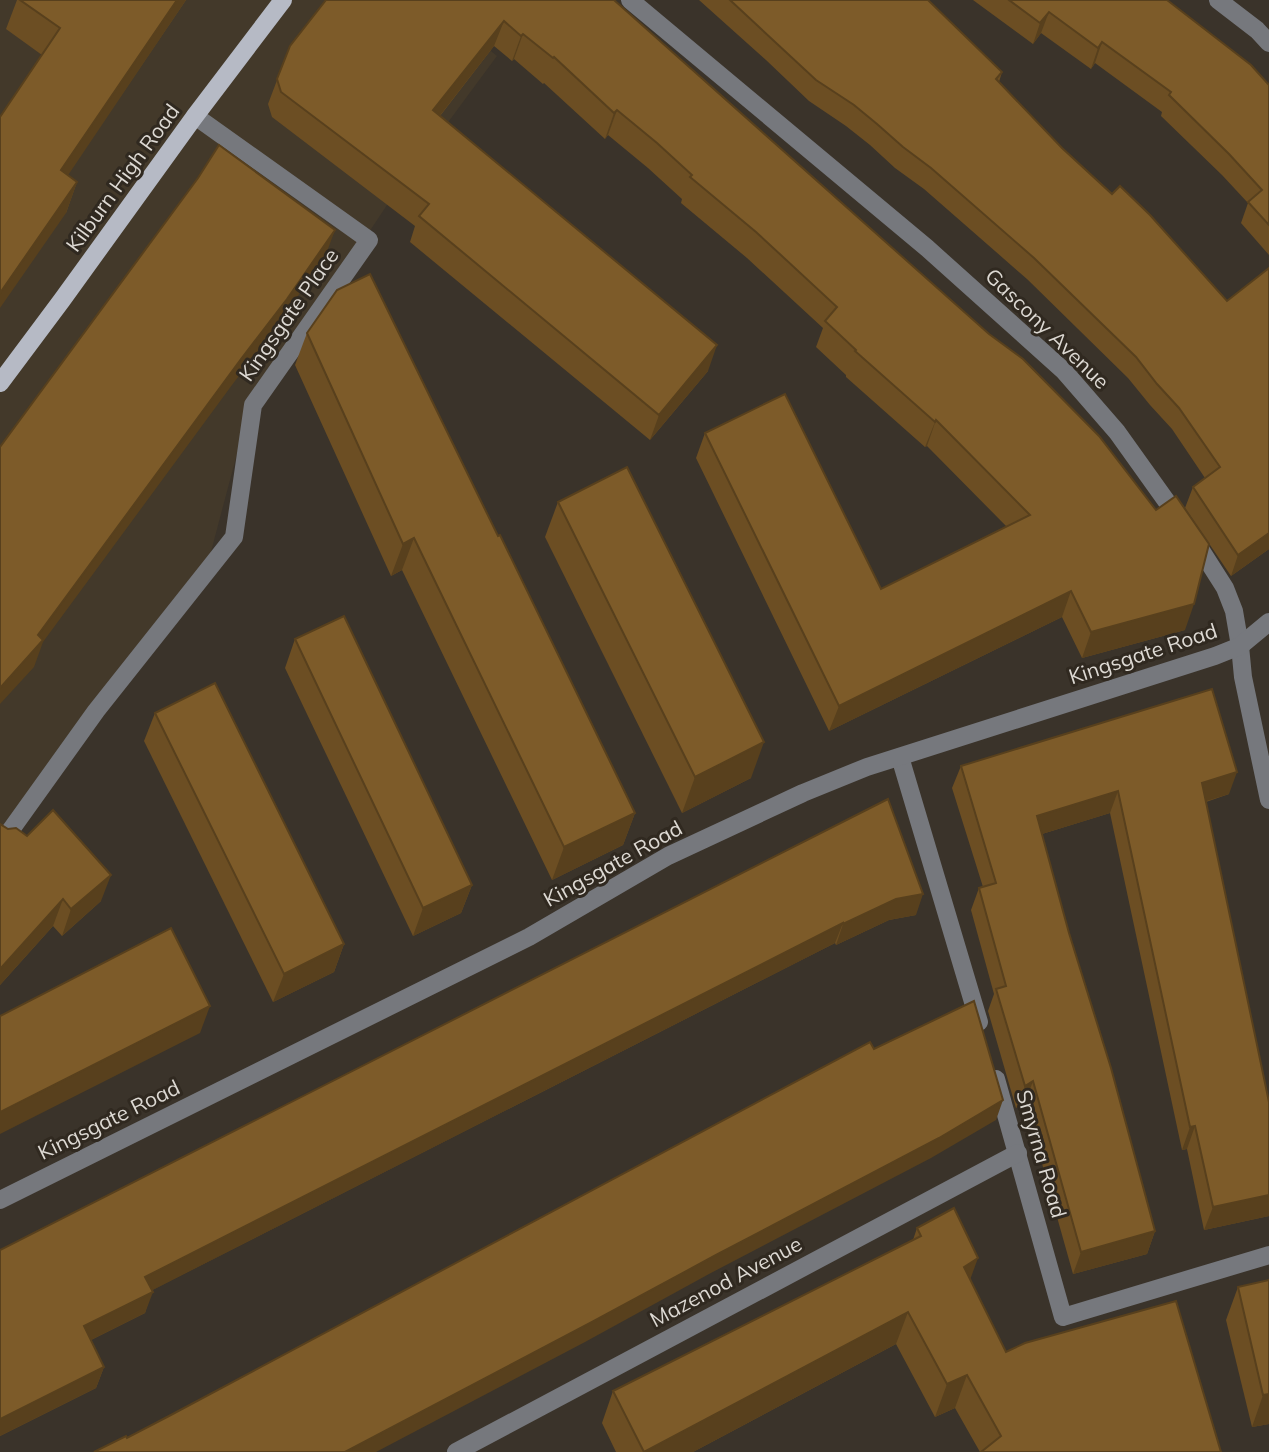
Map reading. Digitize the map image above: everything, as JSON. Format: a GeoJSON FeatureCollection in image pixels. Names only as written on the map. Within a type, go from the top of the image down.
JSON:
{"type":"FeatureCollection","features":[{"type":"Feature","properties":{"kind":"main road","name":"Kilburn High Road"},"geometry":{"type":"LineString","coordinates":[[0,383],[283,0]]}},
{"type":"Feature","properties":{"kind":"street","name":"Gascony Avenue"},"geometry":{"type":"LineString","coordinates":[[630,0],[927,248],[1064,371],[1117,432],[1225,588],[1234,611],[1243,677],[1269,800]]}},
{"type":"Feature","properties":{"kind":"street"},"geometry":{"type":"LineString","coordinates":[[1217,0],[1257,30],[1269,43]]}},
{"type":"Feature","properties":{"kind":"street","name":"Kingsgate Place"},"geometry":{"type":"LineString","coordinates":[[0,845],[96,711],[234,537],[253,405],[369,240],[195,116]]}},
{"type":"Feature","properties":{"kind":"street","name":"Kingsgate Road"},"geometry":{"type":"LineString","coordinates":[[0,1200],[529,937],[668,856],[803,793],[867,767],[1202,661],[1240,646],[1269,622]]}},
{"type":"Feature","properties":{"kind":"street"},"geometry":{"type":"LineString","coordinates":[[900,757],[984,1041]]}},
{"type":"Feature","properties":{"kind":"street","name":"Smyrna Road"},"geometry":{"type":"LineString","coordinates":[[992,1066],[1063,1317],[1269,1255]]}},
{"type":"Feature","properties":{"kind":"street","name":"Mazenod Avenue"},"geometry":{"type":"LineString","coordinates":[[456,1452],[1018,1153]]}},
{"type":"Feature","properties":{"kind":"shaded area"},"geometry":{"type":"Polygon","coordinates":[[[0,0],[515,0],[480,42],[497,56],[387,205],[247,416],[204,578],[0,847],[0,0]]]}},
{"type":"Feature","properties":{"kind":"building"},"geometry":{"type":"Polygon","coordinates":[[[20,0],[177,0],[61,170],[77,182],[0,293],[0,117],[60,28],[20,0]]]}},
{"type":"Feature","properties":{"kind":"building"},"geometry":{"type":"Polygon","coordinates":[[[326,0],[614,0],[989,334],[1023,359],[1099,436],[1156,510],[1176,496],[1209,544],[1194,604],[1091,632],[1071,591],[839,706],[705,433],[785,394],[881,589],[1030,515],[936,420],[935,422],[855,351],[825,321],[837,307],[756,232],[690,177],[692,175],[657,143],[617,110],[614,113],[554,57],[523,34],[521,36],[504,21],[433,110],[717,345],[659,415],[419,216],[429,204],[281,92],[277,79],[290,46],[326,0]]]}},
{"type":"Feature","properties":{"kind":"building"},"geometry":{"type":"Polygon","coordinates":[[[730,0],[928,0],[1002,72],[996,79],[1062,148],[1112,194],[1120,186],[1150,215],[1227,301],[1269,268],[1269,533],[1238,555],[1193,487],[1220,467],[1179,408],[1136,357],[1034,258],[854,105],[816,80],[730,0]]]}},
{"type":"Feature","properties":{"kind":"building"},"geometry":{"type":"Polygon","coordinates":[[[1009,0],[1167,0],[1251,65],[1269,85],[1269,225],[1248,202],[1262,190],[1169,95],[1171,92],[1102,42],[1098,48],[1049,12],[1040,23],[1009,0]]]}},
{"type":"Feature","properties":{"kind":"building"},"geometry":{"type":"Polygon","coordinates":[[[219,145],[335,230],[38,635],[43,640],[0,688],[0,447],[198,178],[219,145]]]}},
{"type":"Feature","properties":{"kind":"building"},"geometry":{"type":"Polygon","coordinates":[[[370,274],[635,813],[564,847],[414,538],[403,544],[307,333],[337,290],[370,274]]]}},
{"type":"Feature","properties":{"kind":"building"},"geometry":{"type":"Polygon","coordinates":[[[627,467],[764,742],[695,777],[558,502],[627,467]]]}},
{"type":"Feature","properties":{"kind":"building"},"geometry":{"type":"Polygon","coordinates":[[[344,616],[472,885],[423,908],[295,639],[344,616]]]}},
{"type":"Feature","properties":{"kind":"building"},"geometry":{"type":"Polygon","coordinates":[[[215,683],[344,944],[284,974],[155,713],[215,683]]]}},
{"type":"Feature","properties":{"kind":"building"},"geometry":{"type":"Polygon","coordinates":[[[1212,689],[1237,772],[1202,783],[1269,1102],[1269,1195],[1213,1207],[1195,1126],[1190,1127],[1118,791],[1037,816],[1069,933],[1111,1068],[1155,1231],[1081,1252],[1033,1081],[1025,1086],[996,989],[1006,986],[979,888],[996,883],[961,766],[1212,689]]]}},
{"type":"Feature","properties":{"kind":"building"},"geometry":{"type":"Polygon","coordinates":[[[888,799],[923,894],[896,899],[843,923],[145,1277],[153,1292],[84,1326],[104,1367],[0,1419],[0,1250],[888,799]]]}},
{"type":"Feature","properties":{"kind":"building"},"geometry":{"type":"Polygon","coordinates":[[[53,810],[111,875],[71,909],[63,899],[0,969],[0,824],[8,829],[16,828],[27,836],[53,810]]]}},
{"type":"Feature","properties":{"kind":"building"},"geometry":{"type":"Polygon","coordinates":[[[171,928],[210,1006],[0,1112],[0,1016],[171,928]]]}},
{"type":"Feature","properties":{"kind":"building"},"geometry":{"type":"Polygon","coordinates":[[[974,1001],[1003,1100],[939,1138],[345,1452],[94,1452],[169,1416],[870,1042],[874,1049],[974,1001]]]}},
{"type":"Feature","properties":{"kind":"building"},"geometry":{"type":"Polygon","coordinates":[[[954,1208],[978,1258],[964,1267],[1006,1352],[1025,1343],[1176,1301],[1221,1452],[981,1452],[1001,1436],[967,1375],[947,1384],[908,1312],[644,1452],[613,1391],[921,1236],[917,1228],[954,1208]]]}},
{"type":"Feature","properties":{"kind":"building"},"geometry":{"type":"Polygon","coordinates":[[[1269,1280],[1269,1394],[1263,1395],[1238,1287],[1269,1280]]]}}]}
